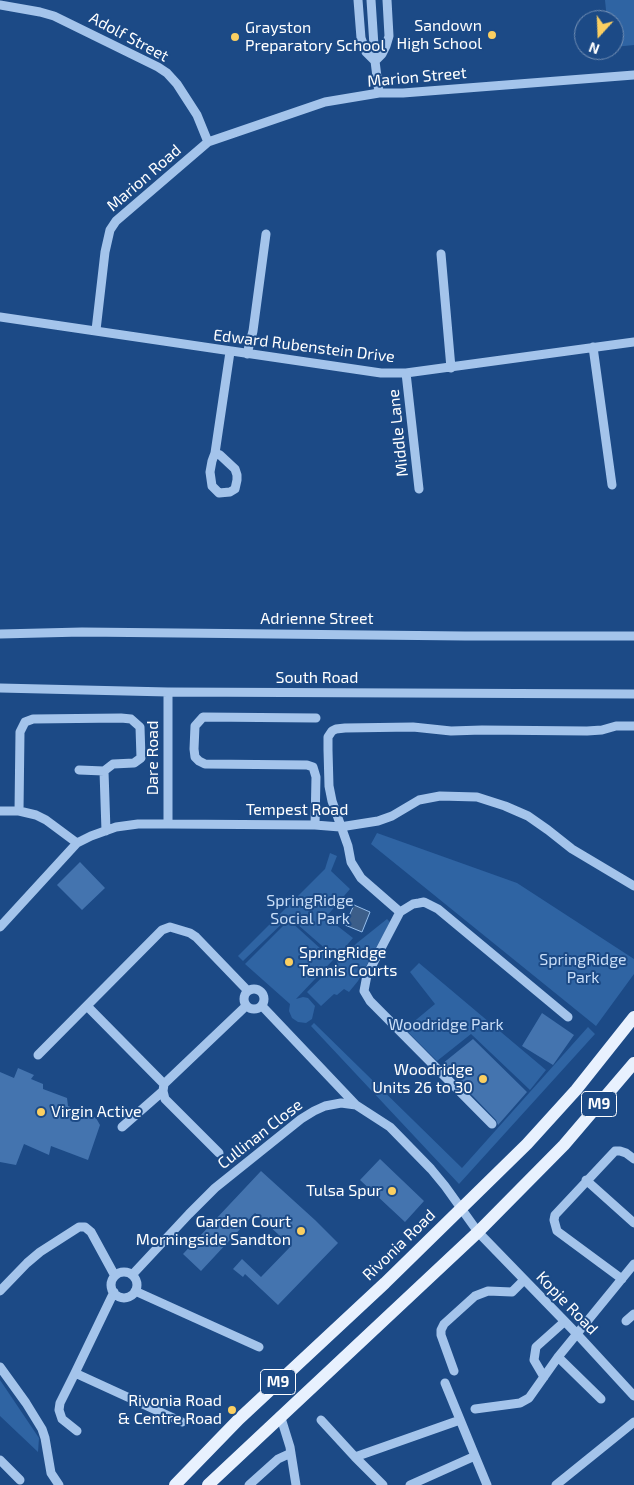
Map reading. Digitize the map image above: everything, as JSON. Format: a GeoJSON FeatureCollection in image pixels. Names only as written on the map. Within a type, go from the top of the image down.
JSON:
{"type":"FeatureCollection","features":[{"type":"Feature","properties":{"kind":"main road","name":"Rivonia Road"},"geometry":{"type":"LineString","coordinates":[[175,1485],[239,1420],[385,1283],[527,1144],[576,1090],[634,1017]]}},
{"type":"Feature","properties":{"kind":"main road","name":"M9"},"geometry":{"type":"LineString","coordinates":[[208,1485],[478,1232],[564,1145],[634,1063]]}},
{"type":"Feature","properties":{"kind":"street"},"geometry":{"type":"LineString","coordinates":[[358,0],[361,38],[366,52],[375,61]]}},
{"type":"Feature","properties":{"kind":"street"},"geometry":{"type":"LineString","coordinates":[[372,0],[375,61],[379,93]]}},
{"type":"Feature","properties":{"kind":"street"},"geometry":{"type":"LineString","coordinates":[[375,61],[382,54],[389,36],[387,0]]}},
{"type":"Feature","properties":{"kind":"street","name":"Adolf Street"},"geometry":{"type":"LineString","coordinates":[[0,5],[54,16],[162,70],[177,84],[197,115],[208,142]]}},
{"type":"Feature","properties":{"kind":"street","name":"Marion Street"},"geometry":{"type":"LineString","coordinates":[[208,142],[325,102],[379,93],[634,75]]}},
{"type":"Feature","properties":{"kind":"street","name":"Marion Road"},"geometry":{"type":"LineString","coordinates":[[96,330],[104,252],[110,230],[116,221],[208,142]]}},
{"type":"Feature","properties":{"kind":"street"},"geometry":{"type":"LineString","coordinates":[[247,354],[253,330],[266,234]]}},
{"type":"Feature","properties":{"kind":"street"},"geometry":{"type":"LineString","coordinates":[[441,254],[451,368]]}},
{"type":"Feature","properties":{"kind":"street","name":"Edward Rubenstein Drive"},"geometry":{"type":"LineString","coordinates":[[0,317],[381,373],[406,373],[451,368],[634,342]]}},
{"type":"Feature","properties":{"kind":"street"},"geometry":{"type":"LineString","coordinates":[[593,347],[612,485]]}},
{"type":"Feature","properties":{"kind":"street"},"geometry":{"type":"LineString","coordinates":[[215,454],[230,352]]}},
{"type":"Feature","properties":{"kind":"street","name":"Middle Lane"},"geometry":{"type":"LineString","coordinates":[[406,373],[419,489]]}},
{"type":"Feature","properties":{"kind":"street","name":"Adrienne Street"},"geometry":{"type":"LineString","coordinates":[[0,634],[82,632],[634,636]]}},
{"type":"Feature","properties":{"kind":"street","name":"South Road"},"geometry":{"type":"LineString","coordinates":[[0,688],[168,692],[634,694]]}},
{"type":"Feature","properties":{"kind":"street","name":"Dare Road"},"geometry":{"type":"LineString","coordinates":[[168,692],[168,824]]}},
{"type":"Feature","properties":{"kind":"street"},"geometry":{"type":"LineString","coordinates":[[315,825],[316,776],[312,767],[307,765],[205,764],[195,757],[194,749],[195,726],[203,717],[316,718]]}},
{"type":"Feature","properties":{"kind":"street"},"geometry":{"type":"LineString","coordinates":[[19,811],[20,732],[23,724],[28,720],[122,718],[131,719],[140,727],[141,758],[134,763],[113,764],[104,771],[79,770]]}},
{"type":"Feature","properties":{"kind":"street"},"geometry":{"type":"LineString","coordinates":[[400,912],[361,878],[351,862],[348,846],[332,802],[329,786],[328,737],[330,733],[336,729],[413,727],[450,731],[587,731],[602,730],[616,726],[634,726]]}},
{"type":"Feature","properties":{"kind":"street"},"geometry":{"type":"LineString","coordinates":[[104,771],[106,831]]}},
{"type":"Feature","properties":{"kind":"street","name":"Tempest Road"},"geometry":{"type":"LineString","coordinates":[[0,928],[77,844],[91,836],[106,831],[132,825],[168,824],[315,825],[340,827],[368,824],[384,819],[420,800],[440,796],[477,798],[505,806],[528,816],[572,849],[634,886]]}},
{"type":"Feature","properties":{"kind":"street"},"geometry":{"type":"LineString","coordinates":[[0,811],[19,811],[36,815],[46,820],[77,844]]}},
{"type":"Feature","properties":{"kind":"street"},"geometry":{"type":"LineString","coordinates":[[492,1124],[370,1001],[364,991],[367,976],[400,912],[419,902],[438,909],[568,1017]]}},
{"type":"Feature","properties":{"kind":"street"},"geometry":{"type":"LineString","coordinates":[[38,1055],[162,930],[170,927],[190,933],[196,937],[248,991]]}},
{"type":"Feature","properties":{"kind":"street"},"geometry":{"type":"LineString","coordinates":[[252,989],[261,992],[264,997],[262,1006],[257,1009],[251,1009],[246,1006],[243,998],[248,991],[252,989]]}},
{"type":"Feature","properties":{"kind":"street"},"geometry":{"type":"LineString","coordinates":[[87,1006],[164,1087],[165,1099],[219,1153]]}},
{"type":"Feature","properties":{"kind":"street"},"geometry":{"type":"LineString","coordinates":[[122,1127],[246,1006]]}},
{"type":"Feature","properties":{"kind":"street"},"geometry":{"type":"LineString","coordinates":[[262,1006],[356,1105],[390,1127],[445,1186],[461,1209]]}},
{"type":"Feature","properties":{"kind":"street","name":"Cullinan Close"},"geometry":{"type":"LineString","coordinates":[[132,1275],[215,1188],[301,1119],[314,1110],[341,1102],[356,1105]]}},
{"type":"Feature","properties":{"kind":"street"},"geometry":{"type":"LineString","coordinates":[[622,1279],[557,1231],[554,1220],[555,1215],[614,1151],[626,1153],[634,1159]]}},
{"type":"Feature","properties":{"kind":"street"},"geometry":{"type":"LineString","coordinates":[[586,1180],[634,1223]]}},
{"type":"Feature","properties":{"kind":"street","name":"Kopje Road"},"geometry":{"type":"LineString","coordinates":[[461,1209],[478,1232],[634,1396]]}},
{"type":"Feature","properties":{"kind":"street"},"geometry":{"type":"LineString","coordinates":[[0,1291],[26,1263],[79,1227],[91,1232],[115,1276]]}},
{"type":"Feature","properties":{"kind":"street"},"geometry":{"type":"LineString","coordinates":[[475,1409],[520,1402],[529,1398],[558,1356],[634,1264]]}},
{"type":"Feature","properties":{"kind":"street"},"geometry":{"type":"LineString","coordinates":[[122,1272],[132,1275],[137,1285],[135,1292],[122,1297],[114,1292],[111,1284],[115,1276],[122,1272]]}},
{"type":"Feature","properties":{"kind":"street"},"geometry":{"type":"LineString","coordinates":[[454,1371],[441,1334],[444,1324],[476,1296],[488,1291],[512,1292],[524,1280]]}},
{"type":"Feature","properties":{"kind":"street"},"geometry":{"type":"LineString","coordinates":[[77,1431],[62,1419],[59,1410],[60,1403],[114,1292]]}},
{"type":"Feature","properties":{"kind":"street"},"geometry":{"type":"LineString","coordinates":[[135,1292],[259,1348]]}},
{"type":"Feature","properties":{"kind":"street"},"geometry":{"type":"LineString","coordinates":[[626,1321],[634,1314]]}},
{"type":"Feature","properties":{"kind":"street"},"geometry":{"type":"LineString","coordinates":[[544,1378],[534,1360],[536,1347],[564,1322]]}},
{"type":"Feature","properties":{"kind":"street"},"geometry":{"type":"LineString","coordinates":[[558,1356],[601,1399]]}},
{"type":"Feature","properties":{"kind":"street"},"geometry":{"type":"LineString","coordinates":[[0,1366],[42,1430],[51,1473],[59,1485]]}},
{"type":"Feature","properties":{"kind":"street"},"geometry":{"type":"LineString","coordinates":[[75,1373],[182,1422]]}},
{"type":"Feature","properties":{"kind":"street"},"geometry":{"type":"LineString","coordinates":[[444,1382],[487,1485]]}},
{"type":"Feature","properties":{"kind":"street"},"geometry":{"type":"LineString","coordinates":[[281,1418],[291,1453],[296,1485]]}},
{"type":"Feature","properties":{"kind":"street"},"geometry":{"type":"LineString","coordinates":[[321,1420],[383,1485]]}},
{"type":"Feature","properties":{"kind":"street"},"geometry":{"type":"LineString","coordinates":[[355,1457],[460,1420]]}},
{"type":"Feature","properties":{"kind":"street"},"geometry":{"type":"LineString","coordinates":[[556,1485],[634,1422]]}},
{"type":"Feature","properties":{"kind":"street"},"geometry":{"type":"LineString","coordinates":[[249,1485],[278,1459],[291,1453]]}},
{"type":"Feature","properties":{"kind":"street"},"geometry":{"type":"LineString","coordinates":[[410,1485],[475,1456]]}},
{"type":"Feature","properties":{"kind":"street"},"geometry":{"type":"LineString","coordinates":[[0,1460],[20,1480]]}},
{"type":"Feature","properties":{"kind":"green space"},"geometry":{"type":"Polygon","coordinates":[[[605,0],[634,0],[634,45],[624,46],[624,10],[606,10],[605,0]]]}},
{"type":"Feature","properties":{"kind":"green space","name":"SpringRidge Park"},"geometry":{"type":"Polygon","coordinates":[[[377,833],[517,883],[634,959],[634,974],[596,1026],[371,844],[377,833]]]}},
{"type":"Feature","properties":{"kind":"green space","name":"SpringRidge Social Park"},"geometry":{"type":"Polygon","coordinates":[[[330,853],[337,856],[331,871],[350,889],[326,917],[353,938],[336,958],[289,917],[243,961],[238,956],[325,869],[330,853]]]}},
{"type":"Feature","properties":{"kind":"green space"},"geometry":{"type":"Polygon","coordinates":[[[387,919],[390,922],[358,981],[349,992],[344,989],[337,995],[334,994],[321,1006],[307,992],[357,943],[387,919]]]}},
{"type":"Feature","properties":{"kind":"green space","name":"SpringRidge Tennis Courts"},"geometry":{"type":"Polygon","coordinates":[[[289,920],[333,960],[296,999],[308,998],[315,1006],[312,1019],[306,1023],[298,1022],[292,1018],[289,1011],[290,1004],[245,964],[289,920]]]}},
{"type":"Feature","properties":{"kind":"green space","name":"Woodridge Park"},"geometry":{"type":"Polygon","coordinates":[[[419,963],[546,1070],[530,1090],[471,1034],[437,1061],[405,1029],[435,1004],[410,972],[419,963]]]}},
{"type":"Feature","properties":{"kind":"green space"},"geometry":{"type":"Polygon","coordinates":[[[314,1023],[462,1168],[588,1027],[595,1034],[459,1184],[311,1026],[314,1023]]]}},
{"type":"Feature","properties":{"kind":"green space"},"geometry":{"type":"Polygon","coordinates":[[[0,1380],[39,1438],[38,1452],[0,1416],[0,1380]]]}},
{"type":"Feature","properties":{"kind":"shaded area"},"geometry":{"type":"Polygon","coordinates":[[[354,905],[370,912],[362,932],[345,925],[354,905]]]}},
{"type":"Feature","properties":{"kind":"building"},"geometry":{"type":"Polygon","coordinates":[[[80,862],[105,888],[82,910],[57,885],[80,862]]]}},
{"type":"Feature","properties":{"kind":"building"},"geometry":{"type":"Polygon","coordinates":[[[542,1013],[574,1035],[553,1065],[522,1046],[542,1013]]]}},
{"type":"Feature","properties":{"kind":"building","name":"Woodridge Units 26 to 30"},"geometry":{"type":"Polygon","coordinates":[[[473,1039],[527,1092],[498,1125],[496,1120],[442,1064],[473,1039]]]}},
{"type":"Feature","properties":{"kind":"building","name":"Virgin Active"},"geometry":{"type":"Polygon","coordinates":[[[18,1068],[34,1075],[31,1079],[43,1084],[43,1089],[67,1098],[68,1106],[96,1118],[100,1125],[88,1160],[51,1146],[49,1155],[24,1144],[16,1165],[0,1162],[0,1072],[14,1078],[18,1068]]]}},
{"type":"Feature","properties":{"kind":"building","name":"Tulsa Spur"},"geometry":{"type":"Polygon","coordinates":[[[380,1159],[424,1201],[405,1222],[360,1180],[380,1159]]]}},
{"type":"Feature","properties":{"kind":"building","name":"Garden Court Morningside Sandton"},"geometry":{"type":"Polygon","coordinates":[[[261,1171],[338,1243],[278,1305],[245,1274],[243,1277],[233,1269],[242,1259],[261,1277],[291,1246],[255,1213],[201,1271],[183,1254],[261,1171]]]}},
{"type":"Feature","properties":{"kind":"place","name":"Sandown High School"},"geometry":{"type":"Point","coordinates":[492,35]}},
{"type":"Feature","properties":{"kind":"place","name":"Grayston Preparatory School"},"geometry":{"type":"Point","coordinates":[235,37]}},
{"type":"Feature","properties":{"kind":"place","name":"SpringRidge Tennis Courts"},"geometry":{"type":"Point","coordinates":[289,962]}},
{"type":"Feature","properties":{"kind":"place","name":"Woodridge Units 26 to 30"},"geometry":{"type":"Point","coordinates":[483,1079]}},
{"type":"Feature","properties":{"kind":"place","name":"Virgin Active"},"geometry":{"type":"Point","coordinates":[41,1112]}},
{"type":"Feature","properties":{"kind":"place","name":"Tulsa Spur"},"geometry":{"type":"Point","coordinates":[392,1191]}},
{"type":"Feature","properties":{"kind":"place","name":"Garden Court Morningside Sandton"},"geometry":{"type":"Point","coordinates":[301,1231]}},
{"type":"Feature","properties":{"kind":"place","name":"Rivonia Road & Centre Road"},"geometry":{"type":"Point","coordinates":[232,1410]}}]}
